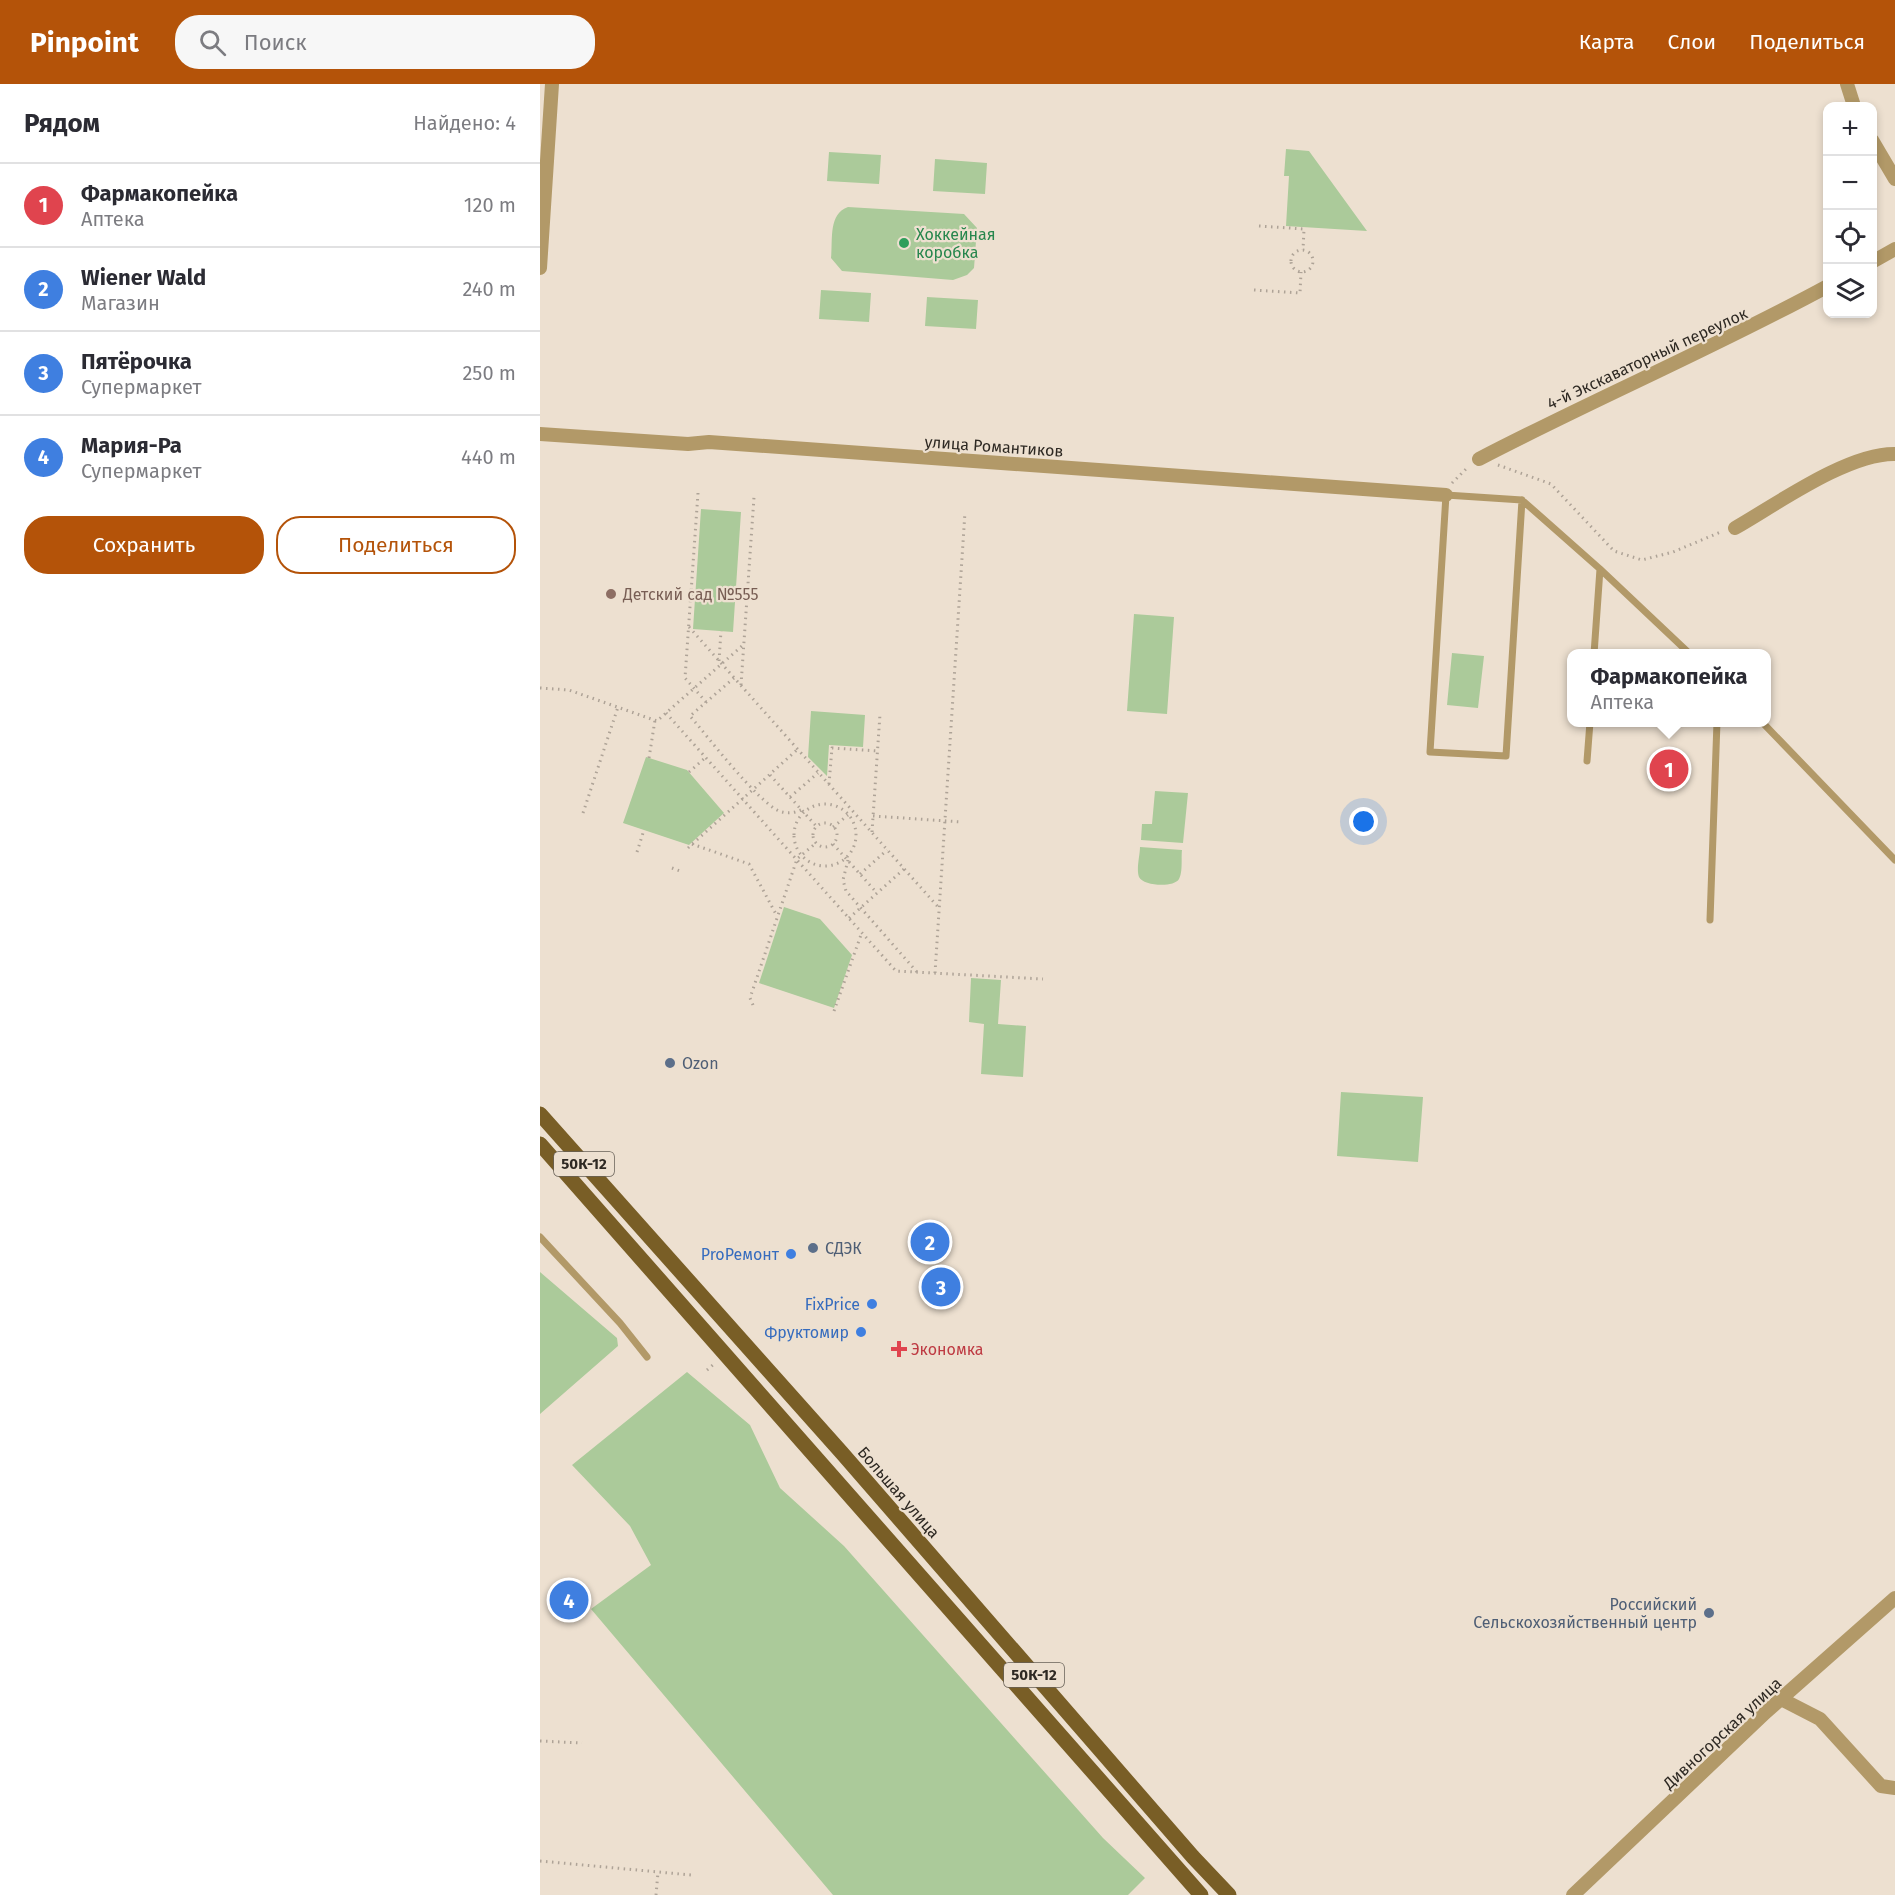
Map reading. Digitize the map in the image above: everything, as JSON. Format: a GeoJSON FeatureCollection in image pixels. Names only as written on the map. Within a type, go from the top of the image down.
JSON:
{"type":"FeatureCollection","features":[{"type":"Feature","properties":{"kind":"main road","name":"Большая улица"},"geometry":{"type":"LineString","coordinates":[[540,1114],[1193,1857],[1229,1895]]}},
{"type":"Feature","properties":{"kind":"main road"},"geometry":{"type":"LineString","coordinates":[[540,1144],[1201,1895]]}},
{"type":"Feature","properties":{"kind":"street"},"geometry":{"type":"LineString","coordinates":[[540,268],[552,84]]}},
{"type":"Feature","properties":{"kind":"street"},"geometry":{"type":"LineString","coordinates":[[1847,84],[1853,102]]}},
{"type":"Feature","properties":{"kind":"street"},"geometry":{"type":"LineString","coordinates":[[1877,148],[1895,179]]}},
{"type":"Feature","properties":{"kind":"street"},"geometry":{"type":"LineString","coordinates":[[1877,259],[1895,249]]}},
{"type":"Feature","properties":{"kind":"street","name":"4-й Экскаваторный переулок"},"geometry":{"type":"LineString","coordinates":[[1479,459],[1576,408],[1754,326],[1823,288]]}},
{"type":"Feature","properties":{"kind":"street","name":"улица Романтиков"},"geometry":{"type":"LineString","coordinates":[[540,434],[688,444],[709,442],[1446,495]]}},
{"type":"Feature","properties":{"kind":"street"},"geometry":{"type":"LineString","coordinates":[[1735,528],[1852,462],[1879,454],[1895,454]]}},
{"type":"Feature","properties":{"kind":"street"},"geometry":{"type":"LineString","coordinates":[[692,1317],[707,1305]]}},
{"type":"Feature","properties":{"kind":"street","name":"Дивногорская улица"},"geometry":{"type":"LineString","coordinates":[[1573,1895],[1781,1699],[1895,1598]]}},
{"type":"Feature","properties":{"kind":"street"},"geometry":{"type":"LineString","coordinates":[[1781,1699],[1820,1719],[1881,1786],[1895,1788]]}},
{"type":"Feature","properties":{"kind":"lane"},"geometry":{"type":"LineString","coordinates":[[1522,500],[1506,756],[1430,752],[1446,495],[1522,500],[1685,649]]}},
{"type":"Feature","properties":{"kind":"lane"},"geometry":{"type":"LineString","coordinates":[[1594,649],[1600,569]]}},
{"type":"Feature","properties":{"kind":"lane"},"geometry":{"type":"LineString","coordinates":[[1587,761],[1590,727]]}},
{"type":"Feature","properties":{"kind":"lane"},"geometry":{"type":"LineString","coordinates":[[1710,920],[1717,727]]}},
{"type":"Feature","properties":{"kind":"lane"},"geometry":{"type":"LineString","coordinates":[[1766,727],[1895,860]]}},
{"type":"Feature","properties":{"kind":"lane"},"geometry":{"type":"LineString","coordinates":[[540,1237],[620,1323],[647,1357]]}},
{"type":"Feature","properties":{"kind":"path"},"geometry":{"type":"LineString","coordinates":[[1259,226],[1304,229],[1303,250]]}},
{"type":"Feature","properties":{"kind":"path"},"geometry":{"type":"LineString","coordinates":[[1303,250],[1311,254],[1313,259],[1310,269],[1296,271],[1290,263],[1293,253],[1303,250]]}},
{"type":"Feature","properties":{"kind":"path"},"geometry":{"type":"LineString","coordinates":[[1254,290],[1300,293],[1301,272]]}},
{"type":"Feature","properties":{"kind":"path"},"geometry":{"type":"LineString","coordinates":[[1446,495],[1457,476],[1479,459],[1551,484],[1614,551],[1642,560],[1673,552],[1704,537],[1735,528]]}},
{"type":"Feature","properties":{"kind":"path"},"geometry":{"type":"LineString","coordinates":[[698,493],[685,678],[706,702]]}},
{"type":"Feature","properties":{"kind":"path"},"geometry":{"type":"LineString","coordinates":[[741,685],[754,497]]}},
{"type":"Feature","properties":{"kind":"path"},"geometry":{"type":"LineString","coordinates":[[935,973],[965,512]]}},
{"type":"Feature","properties":{"kind":"path"},"geometry":{"type":"LineString","coordinates":[[689,627],[939,908]]}},
{"type":"Feature","properties":{"kind":"path"},"geometry":{"type":"LineString","coordinates":[[720,663],[721,631]]}},
{"type":"Feature","properties":{"kind":"path"},"geometry":{"type":"LineString","coordinates":[[649,758],[655,720],[666,713],[743,645]]}},
{"type":"Feature","properties":{"kind":"path"},"geometry":{"type":"LineString","coordinates":[[734,678],[690,717],[764,801],[780,812],[803,811],[824,804],[841,809],[848,815],[855,830],[855,839],[846,859],[844,885],[917,972]]}},
{"type":"Feature","properties":{"kind":"path"},"geometry":{"type":"LineString","coordinates":[[540,688],[569,690],[655,720]]}},
{"type":"Feature","properties":{"kind":"path"},"geometry":{"type":"LineString","coordinates":[[583,813],[618,707]]}},
{"type":"Feature","properties":{"kind":"path"},"geometry":{"type":"LineString","coordinates":[[666,713],[896,970],[1043,979]]}},
{"type":"Feature","properties":{"kind":"path"},"geometry":{"type":"LineString","coordinates":[[872,833],[880,714]]}},
{"type":"Feature","properties":{"kind":"path"},"geometry":{"type":"LineString","coordinates":[[829,784],[832,748],[878,751]]}},
{"type":"Feature","properties":{"kind":"path"},"geometry":{"type":"LineString","coordinates":[[688,848],[798,749]]}},
{"type":"Feature","properties":{"kind":"path"},"geometry":{"type":"LineString","coordinates":[[689,772],[706,757]]}},
{"type":"Feature","properties":{"kind":"path"},"geometry":{"type":"LineString","coordinates":[[790,797],[819,773]]}},
{"type":"Feature","properties":{"kind":"path"},"geometry":{"type":"LineString","coordinates":[[770,775],[817,827]]}},
{"type":"Feature","properties":{"kind":"path"},"geometry":{"type":"LineString","coordinates":[[803,811],[794,831],[794,840],[801,855],[809,862],[825,866],[846,859]]}},
{"type":"Feature","properties":{"kind":"path"},"geometry":{"type":"LineString","coordinates":[[833,827],[852,811]]}},
{"type":"Feature","properties":{"kind":"path"},"geometry":{"type":"LineString","coordinates":[[873,816],[962,822]]}},
{"type":"Feature","properties":{"kind":"path"},"geometry":{"type":"LineString","coordinates":[[825,824],[833,827],[836,837],[833,844],[825,847],[816,843],[813,834],[817,827],[825,824]]}},
{"type":"Feature","properties":{"kind":"path"},"geometry":{"type":"LineString","coordinates":[[637,852],[643,833]]}},
{"type":"Feature","properties":{"kind":"path"},"geometry":{"type":"LineString","coordinates":[[753,1005],[750,998],[797,859],[816,843]]}},
{"type":"Feature","properties":{"kind":"path"},"geometry":{"type":"LineString","coordinates":[[692,844],[749,864],[777,916]]}},
{"type":"Feature","properties":{"kind":"path"},"geometry":{"type":"LineString","coordinates":[[833,844],[877,893]]}},
{"type":"Feature","properties":{"kind":"path"},"geometry":{"type":"LineString","coordinates":[[860,874],[887,849]]}},
{"type":"Feature","properties":{"kind":"path"},"geometry":{"type":"LineString","coordinates":[[672,868],[680,871]]}},
{"type":"Feature","properties":{"kind":"path"},"geometry":{"type":"LineString","coordinates":[[849,918],[905,869]]}},
{"type":"Feature","properties":{"kind":"path"},"geometry":{"type":"LineString","coordinates":[[834,1011],[862,932]]}},
{"type":"Feature","properties":{"kind":"path"},"geometry":{"type":"LineString","coordinates":[[540,1741],[582,1743]]}},
{"type":"Feature","properties":{"kind":"path"},"geometry":{"type":"LineString","coordinates":[[540,1861],[691,1875]]}},
{"type":"Feature","properties":{"kind":"path"},"geometry":{"type":"LineString","coordinates":[[656,1895],[658,1872]]}},
{"type":"Feature","properties":{"kind":"green space"},"geometry":{"type":"Polygon","coordinates":[[[1286,149],[1309,151],[1367,231],[1286,226],[1289,176],[1284,176],[1286,149]]]}},
{"type":"Feature","properties":{"kind":"green space"},"geometry":{"type":"Polygon","coordinates":[[[829,152],[881,155],[879,184],[827,181],[829,152]]]}},
{"type":"Feature","properties":{"kind":"green space"},"geometry":{"type":"Polygon","coordinates":[[[935,159],[987,163],[985,194],[933,191],[935,159]]]}},
{"type":"Feature","properties":{"kind":"green space","name":"Хоккейная коробка"},"geometry":{"type":"Polygon","coordinates":[[[848,207],[964,214],[977,228],[974,268],[967,275],[953,280],[842,271],[831,258],[832,236],[837,215],[848,207]]]}},
{"type":"Feature","properties":{"kind":"green space"},"geometry":{"type":"Polygon","coordinates":[[[821,290],[871,293],[869,322],[819,319],[821,290]]]}},
{"type":"Feature","properties":{"kind":"green space"},"geometry":{"type":"Polygon","coordinates":[[[927,297],[978,300],[976,329],[925,326],[927,297]]]}},
{"type":"Feature","properties":{"kind":"green space"},"geometry":{"type":"Polygon","coordinates":[[[701,509],[741,512],[733,632],[693,629],[701,509]]]}},
{"type":"Feature","properties":{"kind":"green space"},"geometry":{"type":"Polygon","coordinates":[[[1134,614],[1174,617],[1167,714],[1127,711],[1134,614]]]}},
{"type":"Feature","properties":{"kind":"green space"},"geometry":{"type":"Polygon","coordinates":[[[1452,653],[1484,656],[1478,708],[1447,705],[1452,653]]]}},
{"type":"Feature","properties":{"kind":"green space"},"geometry":{"type":"Polygon","coordinates":[[[811,711],[865,715],[863,747],[829,745],[827,776],[808,757],[811,711]]]}},
{"type":"Feature","properties":{"kind":"green space"},"geometry":{"type":"Polygon","coordinates":[[[646,757],[687,770],[724,813],[689,845],[623,823],[646,757]]]}},
{"type":"Feature","properties":{"kind":"green space"},"geometry":{"type":"Polygon","coordinates":[[[1155,791],[1188,793],[1183,843],[1141,840],[1142,824],[1152,824],[1155,791]]]}},
{"type":"Feature","properties":{"kind":"green space"},"geometry":{"type":"Polygon","coordinates":[[[1140,847],[1182,850],[1179,879],[1165,885],[1142,880],[1138,870],[1140,847]]]}},
{"type":"Feature","properties":{"kind":"green space"},"geometry":{"type":"Polygon","coordinates":[[[784,907],[820,919],[852,955],[834,1008],[759,983],[784,907]]]}},
{"type":"Feature","properties":{"kind":"green space"},"geometry":{"type":"Polygon","coordinates":[[[971,978],[1001,980],[998,1024],[1026,1026],[1023,1077],[981,1074],[984,1024],[969,1022],[971,978]]]}},
{"type":"Feature","properties":{"kind":"green space"},"geometry":{"type":"Polygon","coordinates":[[[1341,1092],[1423,1097],[1418,1162],[1337,1156],[1341,1092]]]}},
{"type":"Feature","properties":{"kind":"green space"},"geometry":{"type":"Polygon","coordinates":[[[540,1272],[617,1338],[618,1346],[540,1414],[540,1272]]]}},
{"type":"Feature","properties":{"kind":"green space"},"geometry":{"type":"Polygon","coordinates":[[[687,1372],[750,1425],[780,1488],[844,1546],[1103,1838],[1145,1878],[1128,1895],[833,1895],[591,1609],[651,1565],[630,1526],[572,1465],[687,1372]]]}},
{"type":"Feature","properties":{"kind":"place","name":"Хоккейная коробка"},"geometry":{"type":"Point","coordinates":[904,243]}},
{"type":"Feature","properties":{"kind":"place","name":"Детский сад №555"},"geometry":{"type":"Point","coordinates":[611,594]}},
{"type":"Feature","properties":{"kind":"place","name":"Фармакопейка"},"geometry":{"type":"Point","coordinates":[1669,769]}},
{"type":"Feature","properties":{"kind":"place","name":"Ozon"},"geometry":{"type":"Point","coordinates":[670,1063]}},
{"type":"Feature","properties":{"kind":"place","name":"Wiener Wald"},"geometry":{"type":"Point","coordinates":[930,1242]}},
{"type":"Feature","properties":{"kind":"place","name":"СДЭК"},"geometry":{"type":"Point","coordinates":[813,1248]}},
{"type":"Feature","properties":{"kind":"place","name":"ProРемонт"},"geometry":{"type":"Point","coordinates":[791,1254]}},
{"type":"Feature","properties":{"kind":"place","name":"Пятёрочка"},"geometry":{"type":"Point","coordinates":[941,1287]}},
{"type":"Feature","properties":{"kind":"place","name":"FixPrice"},"geometry":{"type":"Point","coordinates":[872,1304]}},
{"type":"Feature","properties":{"kind":"place","name":"Фруктомир"},"geometry":{"type":"Point","coordinates":[861,1332]}},
{"type":"Feature","properties":{"kind":"place","name":"Экономка"},"geometry":{"type":"Point","coordinates":[899,1349]}},
{"type":"Feature","properties":{"kind":"place","name":"Мария-Ра"},"geometry":{"type":"Point","coordinates":[569,1600]}},
{"type":"Feature","properties":{"kind":"place","name":"Российский Сельскохозяйственный центр"},"geometry":{"type":"Point","coordinates":[1709,1613]}}]}
